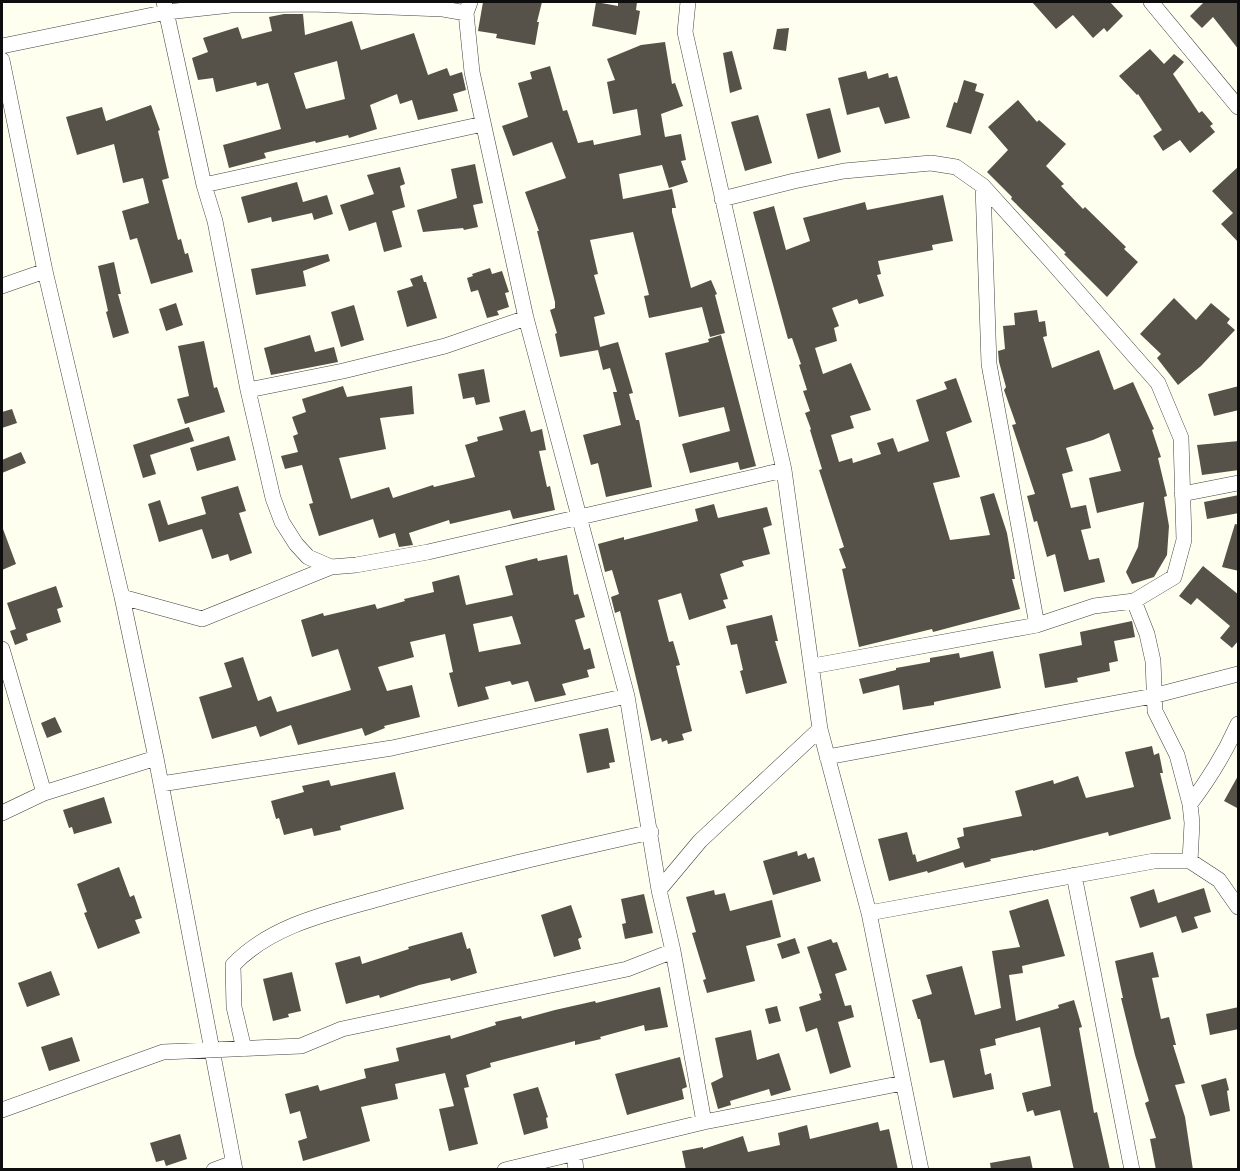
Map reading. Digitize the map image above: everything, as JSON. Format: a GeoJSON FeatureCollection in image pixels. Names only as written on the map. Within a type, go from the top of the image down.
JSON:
{"type":"FeatureCollection","features":[{"type":"Feature","properties":{"kind":"street"},"geometry":{"type":"LineString","coordinates":[[688,2],[685,32],[784,470],[820,729],[870,913],[921,1170]]}},
{"type":"Feature","properties":{"kind":"street"},"geometry":{"type":"LineString","coordinates":[[1152,2],[1239,106]]}},
{"type":"Feature","properties":{"kind":"street"},"geometry":{"type":"LineString","coordinates":[[2,45],[165,7],[311,4],[443,9],[468,7],[472,72],[526,318],[627,696],[659,890],[673,951],[704,1122]]}},
{"type":"Feature","properties":{"kind":"street"},"geometry":{"type":"LineString","coordinates":[[165,7],[204,185],[215,221],[248,390],[273,498],[282,522],[296,544],[308,557],[331,567]]}},
{"type":"Feature","properties":{"kind":"street"},"geometry":{"type":"LineString","coordinates":[[2,60],[45,271],[122,597],[213,1051],[234,1166],[214,1170]]}},
{"type":"Feature","properties":{"kind":"street"},"geometry":{"type":"LineString","coordinates":[[204,185],[483,124]]}},
{"type":"Feature","properties":{"kind":"street"},"geometry":{"type":"LineString","coordinates":[[722,199],[844,171],[931,163],[956,167],[983,186],[1158,383],[1181,438],[1184,540],[1174,578],[1134,601],[1094,606],[1037,624],[813,666]]}},
{"type":"Feature","properties":{"kind":"street"},"geometry":{"type":"LineString","coordinates":[[983,186],[989,364],[1037,624]]}},
{"type":"Feature","properties":{"kind":"street"},"geometry":{"type":"LineString","coordinates":[[2,286],[45,271]]}},
{"type":"Feature","properties":{"kind":"street"},"geometry":{"type":"LineString","coordinates":[[248,390],[343,371],[445,346],[526,318]]}},
{"type":"Feature","properties":{"kind":"street"},"geometry":{"type":"LineString","coordinates":[[122,597],[202,619],[331,567],[356,565],[428,552],[784,470]]}},
{"type":"Feature","properties":{"kind":"street"},"geometry":{"type":"LineString","coordinates":[[1182,494],[1239,483]]}},
{"type":"Feature","properties":{"kind":"street"},"geometry":{"type":"LineString","coordinates":[[1134,601],[1153,661],[1155,711],[1177,755],[1190,804],[1192,823],[1190,861]]}},
{"type":"Feature","properties":{"kind":"street"},"geometry":{"type":"LineString","coordinates":[[2,649],[22,724],[44,793]]}},
{"type":"Feature","properties":{"kind":"street"},"geometry":{"type":"LineString","coordinates":[[827,756],[1153,696],[1239,675]]}},
{"type":"Feature","properties":{"kind":"street"},"geometry":{"type":"LineString","coordinates":[[161,784],[392,748],[627,696]]}},
{"type":"Feature","properties":{"kind":"street"},"geometry":{"type":"LineString","coordinates":[[1190,804],[1212,774],[1239,724]]}},
{"type":"Feature","properties":{"kind":"street"},"geometry":{"type":"LineString","coordinates":[[659,890],[700,842],[820,729]]}},
{"type":"Feature","properties":{"kind":"street"},"geometry":{"type":"LineString","coordinates":[[2,813],[44,793],[156,758]]}},
{"type":"Feature","properties":{"kind":"street"},"geometry":{"type":"LineString","coordinates":[[244,1049],[234,1007],[233,965],[245,952],[269,937],[300,923],[336,911],[432,884],[651,832]]}},
{"type":"Feature","properties":{"kind":"street"},"geometry":{"type":"LineString","coordinates":[[870,913],[1154,861],[1190,861],[1219,880],[1239,907]]}},
{"type":"Feature","properties":{"kind":"street"},"geometry":{"type":"LineString","coordinates":[[1074,875],[1132,1170]]}},
{"type":"Feature","properties":{"kind":"street"},"geometry":{"type":"LineString","coordinates":[[1219,880],[1239,881]]}},
{"type":"Feature","properties":{"kind":"street"},"geometry":{"type":"LineString","coordinates":[[2,1110],[163,1053],[301,1046],[342,1029],[627,969],[673,951]]}},
{"type":"Feature","properties":{"kind":"street"},"geometry":{"type":"LineString","coordinates":[[505,1170],[575,1162],[704,1122],[903,1083]]}},
{"type":"Feature","properties":{"kind":"building"},"geometry":{"type":"Polygon","coordinates":[[[483,2],[542,2],[535,45],[496,38],[497,34],[478,31],[483,2]]]}},
{"type":"Feature","properties":{"kind":"building"},"geometry":{"type":"Polygon","coordinates":[[[596,2],[618,6],[618,2],[637,2],[636,10],[640,11],[636,35],[592,26],[596,2]]]}},
{"type":"Feature","properties":{"kind":"building"},"geometry":{"type":"Polygon","coordinates":[[[1032,2],[1110,2],[1123,16],[1107,32],[1104,28],[1093,38],[1073,15],[1056,29],[1032,2]]]}},
{"type":"Feature","properties":{"kind":"building"},"geometry":{"type":"Polygon","coordinates":[[[1204,2],[1239,2],[1239,50],[1213,17],[1202,28],[1190,16],[1204,2]]]}},
{"type":"Feature","properties":{"kind":"building"},"geometry":{"type":"Polygon","coordinates":[[[303,14],[305,35],[352,21],[361,50],[414,33],[428,75],[447,68],[450,76],[462,72],[466,90],[453,94],[458,111],[418,120],[412,100],[400,104],[397,94],[370,105],[377,129],[349,138],[348,135],[264,153],[266,158],[229,168],[223,145],[281,129],[268,83],[257,86],[256,82],[216,92],[213,78],[198,80],[192,58],[208,52],[203,38],[238,27],[242,39],[272,31],[269,17],[303,14]],[[337,61],[294,73],[306,109],[345,99],[337,61]]]}},
{"type":"Feature","properties":{"kind":"building"},"geometry":{"type":"Polygon","coordinates":[[[789,28],[786,51],[773,49],[777,29],[789,28]]]}},
{"type":"Feature","properties":{"kind":"building"},"geometry":{"type":"Polygon","coordinates":[[[665,42],[672,84],[675,83],[683,106],[661,114],[665,137],[681,134],[686,160],[681,161],[688,182],[669,188],[662,165],[619,174],[623,199],[672,189],[676,208],[672,208],[672,212],[691,288],[711,280],[717,294],[715,295],[725,333],[710,337],[702,307],[649,318],[644,296],[649,295],[633,232],[590,240],[598,274],[594,275],[605,314],[594,317],[600,347],[618,342],[633,393],[629,394],[636,420],[639,420],[652,487],[606,497],[598,463],[591,465],[583,435],[621,425],[613,392],[617,392],[610,368],[603,370],[598,350],[560,357],[555,334],[557,333],[550,310],[555,308],[555,302],[537,231],[539,231],[525,192],[566,178],[552,142],[513,156],[502,126],[528,117],[518,83],[532,79],[530,72],[550,66],[563,111],[567,110],[578,143],[593,140],[594,145],[641,135],[637,109],[613,114],[607,82],[615,80],[607,59],[641,45],[665,42]]]}},
{"type":"Feature","properties":{"kind":"building"},"geometry":{"type":"Polygon","coordinates":[[[1150,49],[1164,64],[1174,54],[1184,62],[1173,74],[1199,113],[1202,111],[1213,124],[1210,126],[1215,132],[1190,153],[1180,140],[1163,151],[1153,136],[1162,130],[1138,94],[1119,76],[1150,49]]]}},
{"type":"Feature","properties":{"kind":"building"},"geometry":{"type":"Polygon","coordinates":[[[732,51],[742,89],[730,93],[723,53],[732,51]]]}},
{"type":"Feature","properties":{"kind":"building"},"geometry":{"type":"Polygon","coordinates":[[[866,71],[868,79],[888,73],[889,78],[897,76],[910,118],[885,124],[879,107],[847,115],[838,78],[866,71]]]}},
{"type":"Feature","properties":{"kind":"building"},"geometry":{"type":"Polygon","coordinates":[[[964,80],[977,84],[975,91],[984,94],[971,134],[946,127],[964,80]]]}},
{"type":"Feature","properties":{"kind":"building"},"geometry":{"type":"Polygon","coordinates":[[[1018,100],[1037,122],[1039,120],[1066,144],[1046,166],[1064,184],[1061,186],[1083,209],[1085,207],[1138,262],[1107,297],[987,172],[1008,150],[988,127],[1018,100]]]}},
{"type":"Feature","properties":{"kind":"building"},"geometry":{"type":"Polygon","coordinates":[[[151,105],[160,130],[158,131],[169,178],[162,180],[178,240],[181,239],[185,254],[188,253],[193,272],[151,284],[137,238],[130,240],[122,211],[149,203],[143,178],[123,183],[114,144],[77,155],[66,117],[102,107],[106,121],[151,105]]]}},
{"type":"Feature","properties":{"kind":"building"},"geometry":{"type":"Polygon","coordinates":[[[830,108],[841,152],[818,159],[806,114],[830,108]]]}},
{"type":"Feature","properties":{"kind":"building"},"geometry":{"type":"Polygon","coordinates":[[[758,115],[772,163],[745,171],[731,122],[758,115]]]}},
{"type":"Feature","properties":{"kind":"building"},"geometry":{"type":"Polygon","coordinates":[[[475,164],[483,203],[473,205],[478,227],[423,232],[417,210],[457,198],[451,169],[475,164]]]}},
{"type":"Feature","properties":{"kind":"building"},"geometry":{"type":"Polygon","coordinates":[[[1239,166],[1239,243],[1221,224],[1233,213],[1212,191],[1239,166]]]}},
{"type":"Feature","properties":{"kind":"building"},"geometry":{"type":"Polygon","coordinates":[[[400,167],[405,184],[400,186],[405,207],[392,211],[402,247],[384,252],[376,222],[349,231],[340,205],[374,194],[367,175],[400,167]]]}},
{"type":"Feature","properties":{"kind":"building"},"geometry":{"type":"Polygon","coordinates":[[[297,182],[303,202],[327,195],[333,214],[314,220],[312,213],[272,222],[271,217],[248,223],[241,197],[297,182]]]}},
{"type":"Feature","properties":{"kind":"building"},"geometry":{"type":"Polygon","coordinates":[[[943,195],[953,241],[932,245],[933,250],[878,261],[881,274],[877,275],[884,296],[859,304],[857,299],[832,308],[839,326],[834,328],[837,341],[815,348],[823,374],[851,363],[871,410],[850,416],[854,428],[831,435],[839,462],[852,458],[853,463],[881,454],[877,443],[893,438],[898,452],[929,441],[916,400],[947,389],[944,382],[956,378],[972,422],[946,432],[960,477],[933,483],[950,540],[990,535],[980,497],[994,493],[1007,533],[1015,579],[1012,579],[1020,609],[933,632],[932,629],[859,647],[842,569],[846,568],[839,549],[844,547],[819,470],[822,469],[805,413],[810,411],[803,391],[807,390],[799,365],[801,364],[792,338],[788,339],[753,212],[774,206],[786,250],[810,241],[803,218],[865,202],[867,210],[943,195]]]}},
{"type":"Feature","properties":{"kind":"building"},"geometry":{"type":"Polygon","coordinates":[[[328,254],[330,261],[303,271],[306,286],[256,295],[251,269],[328,254]]]}},
{"type":"Feature","properties":{"kind":"building"},"geometry":{"type":"Polygon","coordinates":[[[114,262],[121,294],[118,294],[129,333],[113,338],[98,266],[114,262]]]}},
{"type":"Feature","properties":{"kind":"building"},"geometry":{"type":"Polygon","coordinates":[[[490,268],[492,274],[502,271],[509,292],[505,293],[509,307],[497,311],[499,315],[487,318],[478,290],[471,292],[467,278],[490,268]]]}},
{"type":"Feature","properties":{"kind":"building"},"geometry":{"type":"Polygon","coordinates":[[[422,275],[437,318],[407,327],[397,291],[413,286],[410,279],[422,275]]]}},
{"type":"Feature","properties":{"kind":"building"},"geometry":{"type":"Polygon","coordinates":[[[1174,298],[1196,320],[1211,303],[1230,319],[1227,323],[1235,330],[1201,366],[1178,385],[1157,358],[1161,354],[1140,334],[1174,298]]]}},
{"type":"Feature","properties":{"kind":"building"},"geometry":{"type":"Polygon","coordinates":[[[176,303],[183,325],[166,331],[159,309],[176,303]]]}},
{"type":"Feature","properties":{"kind":"building"},"geometry":{"type":"Polygon","coordinates":[[[354,305],[364,340],[341,347],[331,312],[354,305]]]}},
{"type":"Feature","properties":{"kind":"building"},"geometry":{"type":"Polygon","coordinates":[[[1037,310],[1039,322],[1045,321],[1047,336],[1043,337],[1052,368],[1099,350],[1114,390],[1133,382],[1154,429],[1152,430],[1161,457],[1158,458],[1167,496],[1164,497],[1169,526],[1167,555],[1154,577],[1132,584],[1126,572],[1138,547],[1144,502],[1097,513],[1089,478],[1121,471],[1109,433],[1066,448],[1073,471],[1062,474],[1071,508],[1086,505],[1091,528],[1081,530],[1089,560],[1099,558],[1105,582],[1064,592],[1055,554],[1047,557],[1027,496],[1035,494],[1012,425],[1016,424],[1004,390],[1006,387],[998,351],[1005,349],[1003,326],[1015,325],[1014,313],[1037,310]]]}},
{"type":"Feature","properties":{"kind":"building"},"geometry":{"type":"Polygon","coordinates":[[[310,335],[315,352],[334,347],[338,362],[271,375],[264,348],[310,335]]]}},
{"type":"Feature","properties":{"kind":"building"},"geometry":{"type":"Polygon","coordinates":[[[721,335],[756,466],[740,470],[738,462],[690,473],[682,444],[730,431],[724,407],[679,417],[665,353],[709,342],[708,339],[721,335]]]}},
{"type":"Feature","properties":{"kind":"building"},"geometry":{"type":"Polygon","coordinates":[[[204,341],[214,388],[217,387],[225,412],[185,424],[177,399],[189,396],[178,346],[204,341]]]}},
{"type":"Feature","properties":{"kind":"building"},"geometry":{"type":"Polygon","coordinates":[[[484,369],[490,402],[476,405],[474,397],[463,399],[458,374],[484,369]]]}},
{"type":"Feature","properties":{"kind":"building"},"geometry":{"type":"Polygon","coordinates":[[[343,386],[347,397],[412,386],[414,414],[380,418],[386,449],[339,458],[351,499],[389,487],[393,498],[433,485],[434,487],[475,477],[465,445],[478,441],[477,437],[503,430],[499,417],[525,410],[531,432],[542,429],[546,450],[539,451],[555,510],[513,519],[510,510],[450,524],[449,520],[409,533],[413,545],[399,547],[395,533],[379,538],[373,519],[319,536],[309,504],[313,503],[302,465],[285,469],[281,456],[298,452],[293,436],[298,434],[292,417],[306,412],[302,399],[343,386]]]}},
{"type":"Feature","properties":{"kind":"building"},"geometry":{"type":"Polygon","coordinates":[[[1239,386],[1239,410],[1214,416],[1208,394],[1239,386]]]}},
{"type":"Feature","properties":{"kind":"building"},"geometry":{"type":"Polygon","coordinates":[[[12,409],[17,423],[2,428],[2,412],[12,409]]]}},
{"type":"Feature","properties":{"kind":"building"},"geometry":{"type":"Polygon","coordinates":[[[189,427],[194,441],[150,455],[156,474],[143,478],[133,445],[189,427]]]}},
{"type":"Feature","properties":{"kind":"building"},"geometry":{"type":"Polygon","coordinates":[[[229,436],[236,460],[197,471],[190,448],[229,436]]]}},
{"type":"Feature","properties":{"kind":"building"},"geometry":{"type":"Polygon","coordinates":[[[1239,441],[1239,470],[1202,475],[1197,445],[1239,441]]]}},
{"type":"Feature","properties":{"kind":"building"},"geometry":{"type":"Polygon","coordinates":[[[21,452],[26,463],[2,473],[2,460],[21,452]]]}},
{"type":"Feature","properties":{"kind":"building"},"geometry":{"type":"Polygon","coordinates":[[[238,486],[246,511],[239,513],[252,553],[230,561],[228,554],[212,559],[202,529],[159,542],[148,504],[160,500],[168,525],[206,514],[201,497],[238,486]]]}},
{"type":"Feature","properties":{"kind":"building"},"geometry":{"type":"Polygon","coordinates":[[[1239,495],[1239,513],[1207,519],[1204,502],[1239,495]]]}},
{"type":"Feature","properties":{"kind":"building"},"geometry":{"type":"Polygon","coordinates":[[[714,504],[718,518],[767,507],[772,525],[763,528],[770,554],[742,561],[744,566],[720,574],[728,599],[723,600],[726,608],[689,620],[681,593],[658,600],[669,642],[673,641],[680,665],[676,666],[692,731],[682,734],[684,740],[668,744],[667,740],[662,742],[661,738],[651,741],[620,611],[615,613],[611,597],[619,594],[612,570],[605,572],[598,544],[624,537],[624,540],[698,521],[695,509],[714,504]]]}},
{"type":"Feature","properties":{"kind":"building"},"geometry":{"type":"Polygon","coordinates":[[[1235,524],[1239,525],[1239,571],[1222,567],[1235,524]]]}},
{"type":"Feature","properties":{"kind":"building"},"geometry":{"type":"Polygon","coordinates":[[[2,529],[16,564],[2,570],[2,529]]]}},
{"type":"Feature","properties":{"kind":"building"},"geometry":{"type":"Polygon","coordinates":[[[567,555],[574,595],[578,594],[585,617],[575,620],[584,650],[590,648],[595,668],[587,670],[589,677],[562,684],[566,695],[535,702],[528,681],[512,685],[510,681],[485,687],[489,699],[458,707],[449,673],[453,672],[445,634],[410,642],[414,657],[378,667],[387,691],[412,685],[420,717],[384,726],[385,728],[365,736],[362,728],[298,745],[291,725],[260,737],[256,726],[212,739],[199,697],[232,687],[224,663],[243,657],[258,701],[271,696],[277,712],[351,690],[338,649],[312,657],[301,620],[323,613],[324,616],[375,604],[377,609],[405,601],[404,599],[434,592],[432,582],[459,575],[466,605],[513,595],[505,566],[537,558],[538,561],[567,555]],[[512,616],[473,624],[479,652],[521,644],[512,616]]]}},
{"type":"Feature","properties":{"kind":"building"},"geometry":{"type":"Polygon","coordinates":[[[1203,566],[1239,595],[1239,640],[1232,648],[1220,638],[1230,626],[1197,598],[1191,605],[1179,596],[1203,566]]]}},
{"type":"Feature","properties":{"kind":"building"},"geometry":{"type":"Polygon","coordinates":[[[56,586],[63,607],[57,609],[61,622],[26,634],[28,640],[15,645],[10,631],[16,629],[7,603],[56,586]]]}},
{"type":"Feature","properties":{"kind":"building"},"geometry":{"type":"Polygon","coordinates":[[[772,615],[778,641],[775,641],[787,683],[746,694],[740,671],[743,670],[737,644],[731,645],[726,626],[772,615]]]}},
{"type":"Feature","properties":{"kind":"building"},"geometry":{"type":"Polygon","coordinates":[[[1132,621],[1135,637],[1114,641],[1118,661],[1109,663],[1110,671],[1077,678],[1078,682],[1045,688],[1039,654],[1082,645],[1080,632],[1132,621]]]}},
{"type":"Feature","properties":{"kind":"building"},"geometry":{"type":"Polygon","coordinates":[[[993,651],[1001,688],[934,702],[934,705],[903,710],[899,685],[863,694],[859,679],[896,670],[896,668],[930,662],[930,658],[959,653],[960,658],[993,651]]]}},
{"type":"Feature","properties":{"kind":"building"},"geometry":{"type":"Polygon","coordinates":[[[55,717],[62,732],[47,738],[41,723],[55,717]]]}},
{"type":"Feature","properties":{"kind":"building"},"geometry":{"type":"Polygon","coordinates":[[[608,728],[615,762],[609,763],[610,768],[587,773],[579,734],[608,728]]]}},
{"type":"Feature","properties":{"kind":"building"},"geometry":{"type":"Polygon","coordinates":[[[1152,746],[1154,755],[1159,753],[1163,773],[1160,773],[1171,819],[1109,836],[1108,832],[990,859],[991,861],[965,868],[963,862],[928,873],[927,871],[889,881],[878,839],[907,832],[917,862],[960,848],[957,838],[964,836],[963,828],[1022,816],[1015,791],[1053,780],[1054,784],[1078,776],[1086,798],[1134,787],[1125,752],[1152,746]]]}},
{"type":"Feature","properties":{"kind":"building"},"geometry":{"type":"Polygon","coordinates":[[[395,772],[404,809],[340,826],[341,830],[314,836],[312,828],[284,835],[279,818],[276,819],[271,801],[304,792],[302,786],[329,780],[331,786],[395,772]]]}},
{"type":"Feature","properties":{"kind":"building"},"geometry":{"type":"Polygon","coordinates":[[[1239,774],[1239,809],[1224,801],[1239,774]]]}},
{"type":"Feature","properties":{"kind":"building"},"geometry":{"type":"Polygon","coordinates":[[[104,797],[112,823],[74,834],[72,827],[69,828],[63,810],[104,797]]]}},
{"type":"Feature","properties":{"kind":"building"},"geometry":{"type":"Polygon","coordinates":[[[797,851],[798,856],[806,853],[808,859],[814,857],[821,881],[773,895],[763,861],[797,851]]]}},
{"type":"Feature","properties":{"kind":"building"},"geometry":{"type":"Polygon","coordinates":[[[119,867],[130,897],[134,895],[142,918],[135,920],[140,933],[98,949],[84,913],[87,912],[77,884],[119,867]]]}},
{"type":"Feature","properties":{"kind":"building"},"geometry":{"type":"Polygon","coordinates":[[[1204,888],[1211,912],[1194,917],[1198,928],[1182,933],[1176,916],[1140,928],[1130,897],[1154,889],[1158,903],[1204,888]]]}},
{"type":"Feature","properties":{"kind":"building"},"geometry":{"type":"Polygon","coordinates":[[[714,890],[715,895],[725,893],[730,911],[772,900],[781,937],[746,946],[755,981],[707,993],[703,980],[706,979],[692,933],[696,932],[686,897],[714,890]]]}},
{"type":"Feature","properties":{"kind":"building"},"geometry":{"type":"Polygon","coordinates":[[[644,894],[653,933],[625,939],[622,924],[626,923],[621,899],[644,894]]]}},
{"type":"Feature","properties":{"kind":"building"},"geometry":{"type":"Polygon","coordinates":[[[1048,899],[1065,956],[1022,966],[1023,973],[1009,975],[1016,1021],[1059,1008],[1058,1005],[1074,1000],[1082,1027],[1079,1028],[1094,1113],[1097,1112],[1110,1170],[1074,1170],[1060,1110],[1035,1116],[1033,1110],[1027,1112],[1022,1093],[1051,1086],[1040,1027],[995,1039],[996,1045],[980,1049],[985,1075],[991,1073],[994,1089],[953,1098],[944,1060],[930,1063],[920,1019],[918,1019],[912,1000],[932,994],[926,975],[962,966],[975,1015],[1001,1008],[992,951],[1020,947],[1009,911],[1048,899]]]}},
{"type":"Feature","properties":{"kind":"building"},"geometry":{"type":"Polygon","coordinates":[[[571,905],[582,937],[578,939],[581,949],[554,957],[541,915],[571,905]]]}},
{"type":"Feature","properties":{"kind":"building"},"geometry":{"type":"Polygon","coordinates":[[[462,932],[467,949],[470,948],[477,973],[451,981],[450,978],[419,985],[380,998],[379,995],[346,1004],[335,963],[360,956],[362,964],[409,949],[408,947],[462,932]]]}},
{"type":"Feature","properties":{"kind":"building"},"geometry":{"type":"Polygon","coordinates":[[[795,938],[800,953],[782,959],[777,944],[795,938]]]}},
{"type":"Feature","properties":{"kind":"building"},"geometry":{"type":"Polygon","coordinates":[[[831,939],[833,943],[837,942],[847,970],[835,974],[845,1006],[851,1005],[854,1017],[838,1022],[851,1067],[830,1074],[817,1028],[806,1032],[799,1007],[821,1000],[819,994],[822,993],[807,947],[831,939]]]}},
{"type":"Feature","properties":{"kind":"building"},"geometry":{"type":"Polygon","coordinates":[[[1153,952],[1159,977],[1152,978],[1161,1019],[1169,1017],[1176,1045],[1173,1045],[1185,1083],[1175,1085],[1185,1117],[1193,1170],[1156,1170],[1150,1139],[1156,1138],[1145,1103],[1149,1101],[1121,998],[1123,998],[1115,961],[1153,952]]]}},
{"type":"Feature","properties":{"kind":"building"},"geometry":{"type":"Polygon","coordinates":[[[51,971],[60,995],[27,1007],[18,983],[51,971]]]}},
{"type":"Feature","properties":{"kind":"building"},"geometry":{"type":"Polygon","coordinates":[[[292,972],[301,1011],[273,1021],[263,979],[292,972]]]}},
{"type":"Feature","properties":{"kind":"building"},"geometry":{"type":"Polygon","coordinates":[[[660,987],[668,1027],[645,1031],[644,1025],[575,1045],[575,1041],[490,1063],[491,1067],[466,1075],[469,1087],[464,1088],[478,1144],[449,1151],[439,1109],[454,1106],[445,1073],[395,1084],[398,1099],[361,1107],[370,1141],[303,1161],[298,1141],[307,1138],[300,1111],[290,1114],[285,1094],[318,1085],[320,1091],[366,1078],[364,1069],[399,1061],[396,1048],[450,1035],[451,1039],[496,1025],[495,1022],[521,1016],[522,1019],[660,987]]]}},
{"type":"Feature","properties":{"kind":"building"},"geometry":{"type":"Polygon","coordinates":[[[777,1006],[781,1021],[769,1024],[765,1009],[777,1006]]]}},
{"type":"Feature","properties":{"kind":"building"},"geometry":{"type":"Polygon","coordinates":[[[1239,1007],[1239,1029],[1210,1035],[1206,1014],[1239,1007]]]}},
{"type":"Feature","properties":{"kind":"building"},"geometry":{"type":"Polygon","coordinates":[[[751,1030],[757,1060],[779,1053],[791,1090],[771,1096],[769,1089],[730,1101],[731,1105],[718,1109],[711,1083],[723,1077],[715,1038],[751,1030]]]}},
{"type":"Feature","properties":{"kind":"building"},"geometry":{"type":"Polygon","coordinates":[[[72,1037],[80,1061],[49,1071],[41,1047],[72,1037]]]}},
{"type":"Feature","properties":{"kind":"building"},"geometry":{"type":"Polygon","coordinates":[[[680,1057],[687,1087],[682,1089],[684,1099],[627,1115],[615,1074],[680,1057]]]}},
{"type":"Feature","properties":{"kind":"building"},"geometry":{"type":"Polygon","coordinates":[[[1226,1078],[1230,1111],[1210,1116],[1201,1085],[1226,1078]]]}},
{"type":"Feature","properties":{"kind":"building"},"geometry":{"type":"Polygon","coordinates":[[[538,1087],[548,1117],[546,1118],[548,1128],[524,1135],[513,1094],[538,1087]]]}},
{"type":"Feature","properties":{"kind":"building"},"geometry":{"type":"Polygon","coordinates":[[[878,1122],[880,1131],[889,1129],[898,1170],[686,1170],[682,1151],[703,1147],[703,1149],[743,1136],[748,1152],[780,1145],[778,1133],[807,1125],[810,1139],[878,1122]]]}},
{"type":"Feature","properties":{"kind":"building"},"geometry":{"type":"Polygon","coordinates":[[[180,1134],[187,1159],[166,1166],[164,1160],[156,1162],[150,1143],[180,1134]]]}},
{"type":"Feature","properties":{"kind":"building"},"geometry":{"type":"Polygon","coordinates":[[[1030,1156],[1033,1170],[991,1170],[990,1163],[1030,1156]]]}}]}
